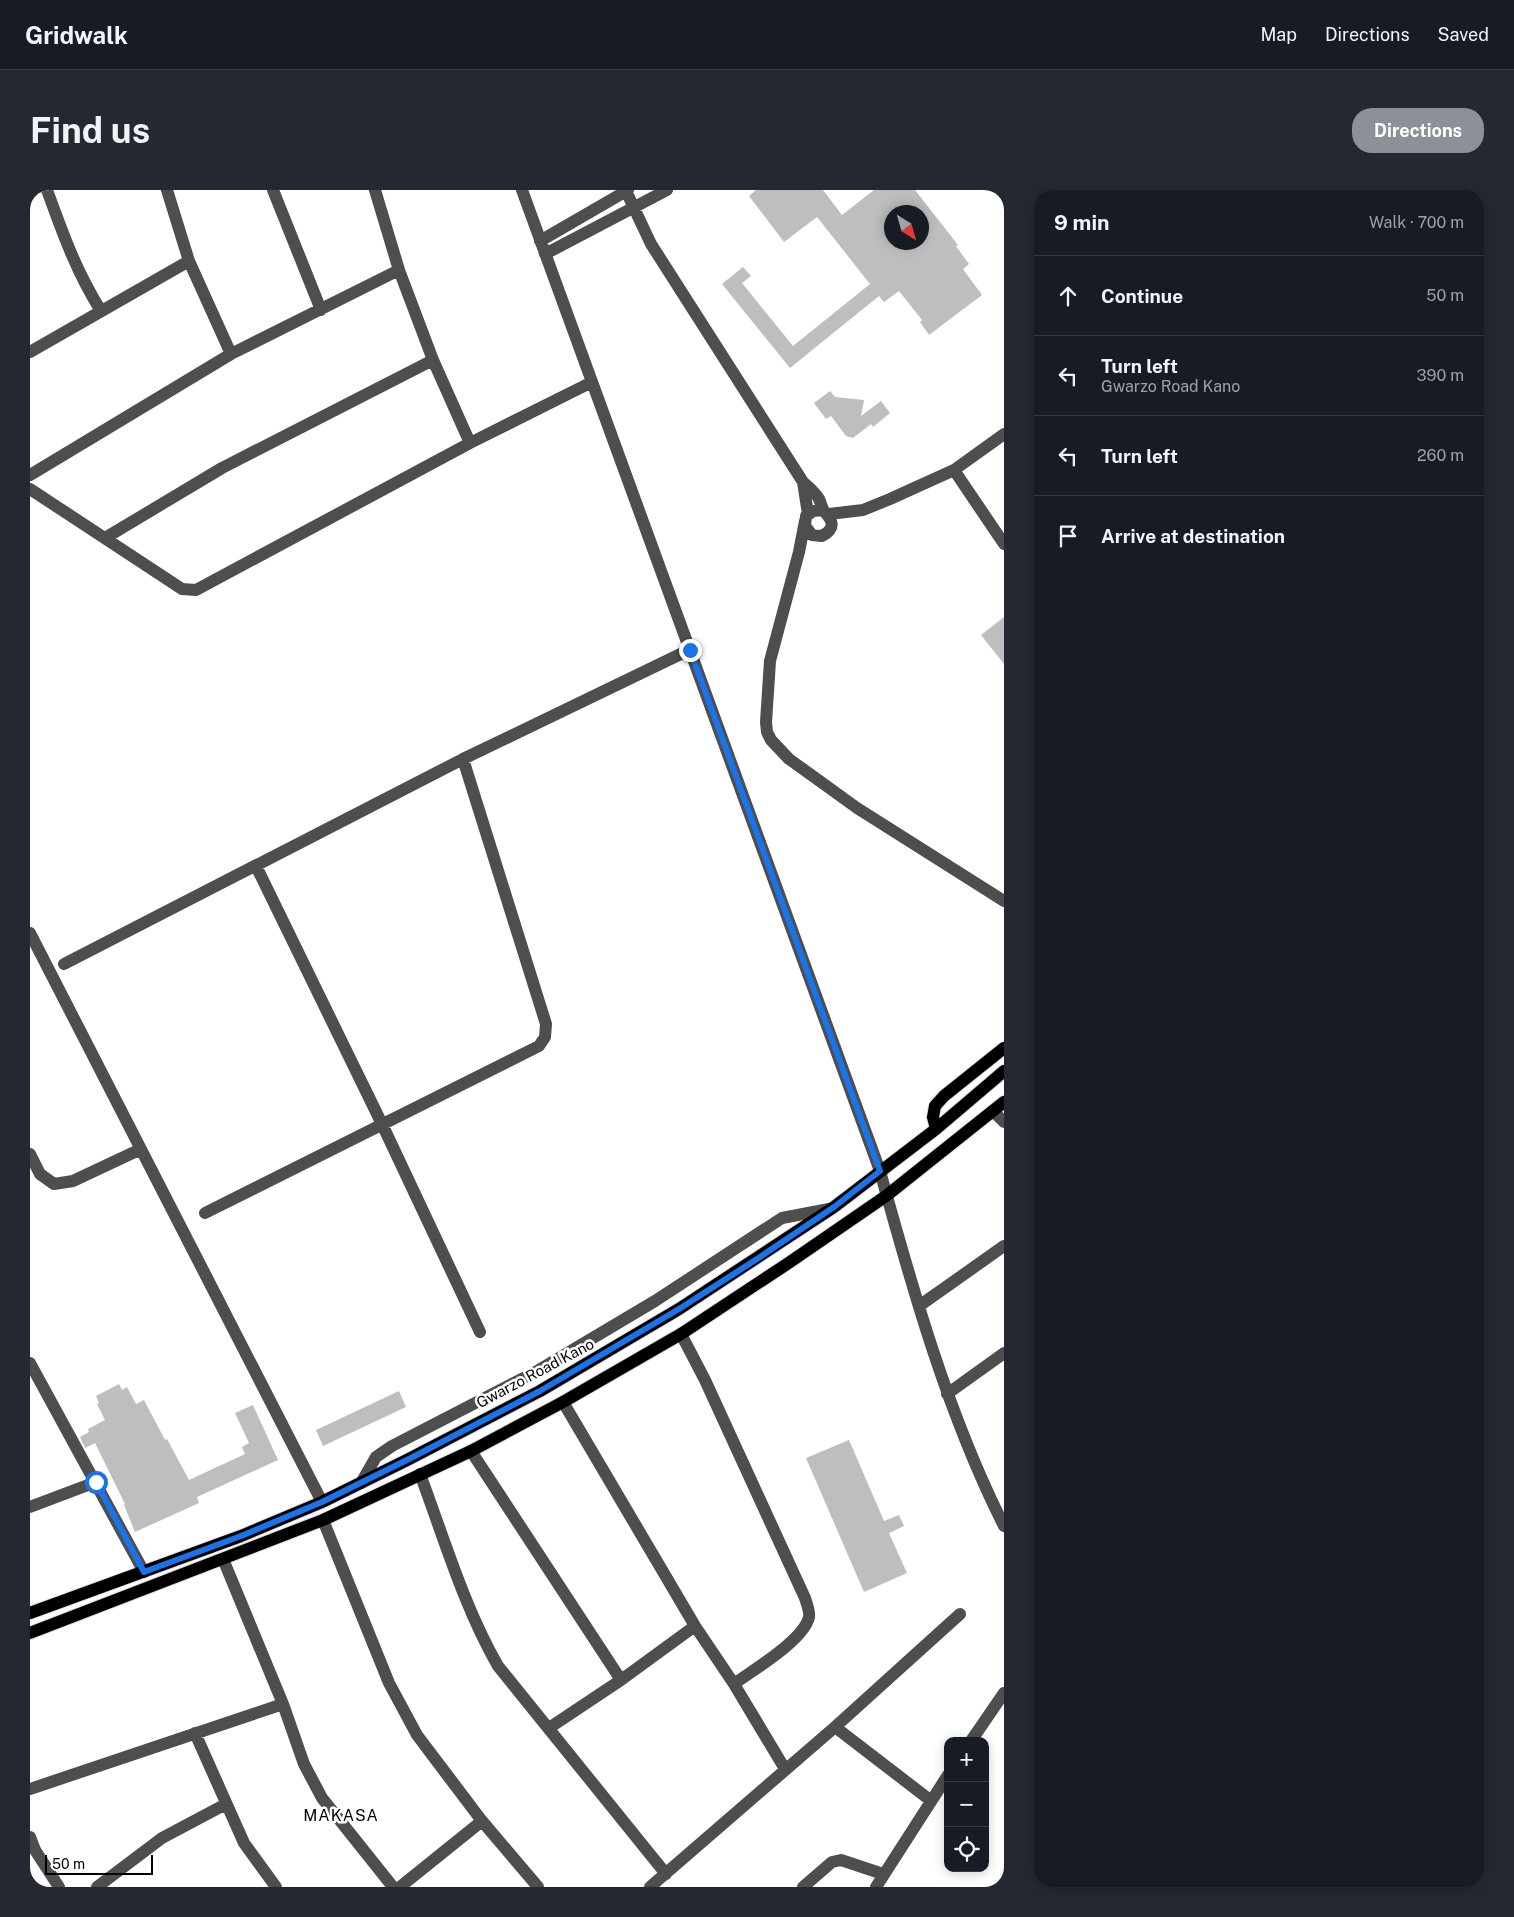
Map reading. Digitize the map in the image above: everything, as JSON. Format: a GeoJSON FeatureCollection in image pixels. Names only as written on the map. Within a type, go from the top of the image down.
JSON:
{"type":"FeatureCollection","features":[{"type":"Feature","properties":{"kind":"main road"},"geometry":{"type":"LineString","coordinates":[[936,1129],[933,1117],[935,1106],[944,1096],[1004,1048]]}},
{"type":"Feature","properties":{"kind":"main road","name":"Gwarzo Road Kano"},"geometry":{"type":"LineString","coordinates":[[30,1613],[241,1536],[322,1502],[540,1391],[612,1350],[749,1264],[834,1207],[936,1129],[1004,1071]]}},
{"type":"Feature","properties":{"kind":"main road"},"geometry":{"type":"LineString","coordinates":[[30,1633],[324,1520],[470,1451],[563,1402],[681,1334],[886,1196],[1004,1102]]}},
{"type":"Feature","properties":{"kind":"street"},"geometry":{"type":"LineString","coordinates":[[47,190],[84,285],[101,311]]}},
{"type":"Feature","properties":{"kind":"street"},"geometry":{"type":"LineString","coordinates":[[167,190],[189,261],[231,354]]}},
{"type":"Feature","properties":{"kind":"street"},"geometry":{"type":"LineString","coordinates":[[273,190],[321,310]]}},
{"type":"Feature","properties":{"kind":"street"},"geometry":{"type":"LineString","coordinates":[[375,190],[399,270],[433,360],[470,443]]}},
{"type":"Feature","properties":{"kind":"street"},"geometry":{"type":"LineString","coordinates":[[522,190],[880,1171],[918,1306],[947,1394],[1003,1519]]}},
{"type":"Feature","properties":{"kind":"street"},"geometry":{"type":"LineString","coordinates":[[545,254],[667,190]]}},
{"type":"Feature","properties":{"kind":"street"},"geometry":{"type":"LineString","coordinates":[[540,241],[627,191],[632,208],[651,244],[803,482],[815,493],[832,525],[826,533],[812,535],[808,531],[803,482]]}},
{"type":"Feature","properties":{"kind":"street"},"geometry":{"type":"LineString","coordinates":[[30,352],[189,261]]}},
{"type":"Feature","properties":{"kind":"street"},"geometry":{"type":"LineString","coordinates":[[30,475],[231,354],[399,270]]}},
{"type":"Feature","properties":{"kind":"street"},"geometry":{"type":"LineString","coordinates":[[104,538],[222,468],[433,360]]}},
{"type":"Feature","properties":{"kind":"street"},"geometry":{"type":"LineString","coordinates":[[32,494],[182,589],[196,590],[470,443],[592,382]]}},
{"type":"Feature","properties":{"kind":"street"},"geometry":{"type":"LineString","coordinates":[[799,552],[863,510],[954,470],[1004,434]]}},
{"type":"Feature","properties":{"kind":"street"},"geometry":{"type":"LineString","coordinates":[[954,470],[1004,544]]}},
{"type":"Feature","properties":{"kind":"street"},"geometry":{"type":"LineString","coordinates":[[863,510],[826,512],[818,509],[806,518],[799,552],[770,661],[767,732],[770,740],[789,760],[857,808],[1004,902]]}},
{"type":"Feature","properties":{"kind":"street"},"geometry":{"type":"LineString","coordinates":[[64,964],[463,759],[690,650]]}},
{"type":"Feature","properties":{"kind":"street"},"geometry":{"type":"LineString","coordinates":[[205,1213],[539,1046],[545,1037],[546,1024],[463,759]]}},
{"type":"Feature","properties":{"kind":"street"},"geometry":{"type":"LineString","coordinates":[[256,866],[382,1124],[480,1332]]}},
{"type":"Feature","properties":{"kind":"street"},"geometry":{"type":"LineString","coordinates":[[30,933],[322,1502]]}},
{"type":"Feature","properties":{"kind":"street"},"geometry":{"type":"LineString","coordinates":[[993,1111],[1004,1122]]}},
{"type":"Feature","properties":{"kind":"street"},"geometry":{"type":"LineString","coordinates":[[30,1154],[40,1174],[54,1184],[73,1181],[141,1149]]}},
{"type":"Feature","properties":{"kind":"street"},"geometry":{"type":"LineString","coordinates":[[361,1483],[376,1457],[392,1446],[539,1370],[655,1301],[782,1218],[802,1216],[834,1207]]}},
{"type":"Feature","properties":{"kind":"street"},"geometry":{"type":"LineString","coordinates":[[918,1306],[1004,1246]]}},
{"type":"Feature","properties":{"kind":"street"},"geometry":{"type":"LineString","coordinates":[[681,1334],[705,1380],[805,1598],[810,1615],[806,1624],[793,1641],[734,1684]]}},
{"type":"Feature","properties":{"kind":"street"},"geometry":{"type":"LineString","coordinates":[[947,1394],[1004,1353]]}},
{"type":"Feature","properties":{"kind":"street"},"geometry":{"type":"LineString","coordinates":[[30,1363],[33,1377],[96,1482],[144,1572]]}},
{"type":"Feature","properties":{"kind":"street"},"geometry":{"type":"LineString","coordinates":[[563,1402],[695,1626],[734,1684],[785,1769]]}},
{"type":"Feature","properties":{"kind":"street"},"geometry":{"type":"LineString","coordinates":[[470,1451],[621,1680]]}},
{"type":"Feature","properties":{"kind":"street"},"geometry":{"type":"LineString","coordinates":[[420,1474],[483,1641],[498,1666],[666,1874]]}},
{"type":"Feature","properties":{"kind":"street"},"geometry":{"type":"LineString","coordinates":[[30,1507],[96,1482]]}},
{"type":"Feature","properties":{"kind":"street"},"geometry":{"type":"LineString","coordinates":[[324,1520],[389,1683],[417,1735],[482,1821],[538,1887]]}},
{"type":"Feature","properties":{"kind":"street"},"geometry":{"type":"LineString","coordinates":[[223,1559],[283,1704],[304,1764],[322,1798],[393,1887]]}},
{"type":"Feature","properties":{"kind":"street"},"geometry":{"type":"LineString","coordinates":[[650,1887],[835,1727],[960,1614]]}},
{"type":"Feature","properties":{"kind":"street"},"geometry":{"type":"LineString","coordinates":[[549,1728],[621,1680],[695,1626]]}},
{"type":"Feature","properties":{"kind":"street"},"geometry":{"type":"LineString","coordinates":[[974,1737],[1004,1694]]}},
{"type":"Feature","properties":{"kind":"street"},"geometry":{"type":"LineString","coordinates":[[30,1789],[283,1704]]}},
{"type":"Feature","properties":{"kind":"street"},"geometry":{"type":"LineString","coordinates":[[835,1727],[930,1800]]}},
{"type":"Feature","properties":{"kind":"street"},"geometry":{"type":"LineString","coordinates":[[195,1733],[244,1842],[276,1887]]}},
{"type":"Feature","properties":{"kind":"street"},"geometry":{"type":"LineString","coordinates":[[876,1887],[944,1780]]}},
{"type":"Feature","properties":{"kind":"street"},"geometry":{"type":"LineString","coordinates":[[97,1887],[162,1838],[226,1804]]}},
{"type":"Feature","properties":{"kind":"street"},"geometry":{"type":"LineString","coordinates":[[400,1887],[482,1821]]}},
{"type":"Feature","properties":{"kind":"street"},"geometry":{"type":"LineString","coordinates":[[30,1836],[35,1850],[59,1887]]}},
{"type":"Feature","properties":{"kind":"street"},"geometry":{"type":"LineString","coordinates":[[803,1887],[832,1862],[841,1860],[883,1874]]}},
{"type":"Feature","properties":{"kind":"building"},"geometry":{"type":"Polygon","coordinates":[[[756,190],[823,190],[842,215],[874,190],[915,190],[927,205],[884,205],[884,250],[929,250],[929,208],[958,245],[956,246],[969,264],[963,269],[982,295],[929,335],[920,322],[922,320],[899,291],[884,302],[879,296],[790,368],[722,284],[743,267],[751,276],[742,283],[793,346],[870,284],[817,217],[784,242],[749,196],[756,190]]]}},
{"type":"Feature","properties":{"kind":"building"},"geometry":{"type":"Polygon","coordinates":[[[830,391],[835,397],[864,400],[861,416],[881,401],[890,413],[873,427],[871,424],[853,438],[846,436],[831,416],[826,419],[814,403],[830,391]]]}},
{"type":"Feature","properties":{"kind":"building"},"geometry":{"type":"Polygon","coordinates":[[[1004,617],[1004,664],[981,635],[1004,617]]]}},
{"type":"Feature","properties":{"kind":"building"},"geometry":{"type":"Polygon","coordinates":[[[119,1384],[122,1390],[127,1387],[136,1404],[144,1400],[189,1480],[245,1454],[242,1447],[249,1443],[235,1413],[253,1405],[278,1460],[197,1497],[199,1503],[135,1532],[125,1504],[95,1443],[85,1448],[80,1437],[89,1432],[88,1429],[105,1420],[97,1404],[99,1403],[96,1396],[119,1384]]]}},
{"type":"Feature","properties":{"kind":"building"},"geometry":{"type":"Polygon","coordinates":[[[399,1391],[406,1407],[323,1446],[316,1430],[399,1391]]]}},
{"type":"Feature","properties":{"kind":"building"},"geometry":{"type":"Polygon","coordinates":[[[849,1440],[884,1521],[899,1515],[904,1526],[889,1533],[907,1573],[864,1592],[806,1458],[849,1440]]]}},
{"type":"Feature","properties":{"kind":"district","name":"MAKASA"},"geometry":{"type":"Point","coordinates":[341,1815]}},
{"type":"Feature","properties":{"kind":"route"},"geometry":{"type":"LineString","coordinates":[[96,1482],[144,1572],[241,1536],[322,1502],[409,1459],[540,1391],[612,1350],[757,1259],[834,1207],[880,1171],[690,650]]}}]}
